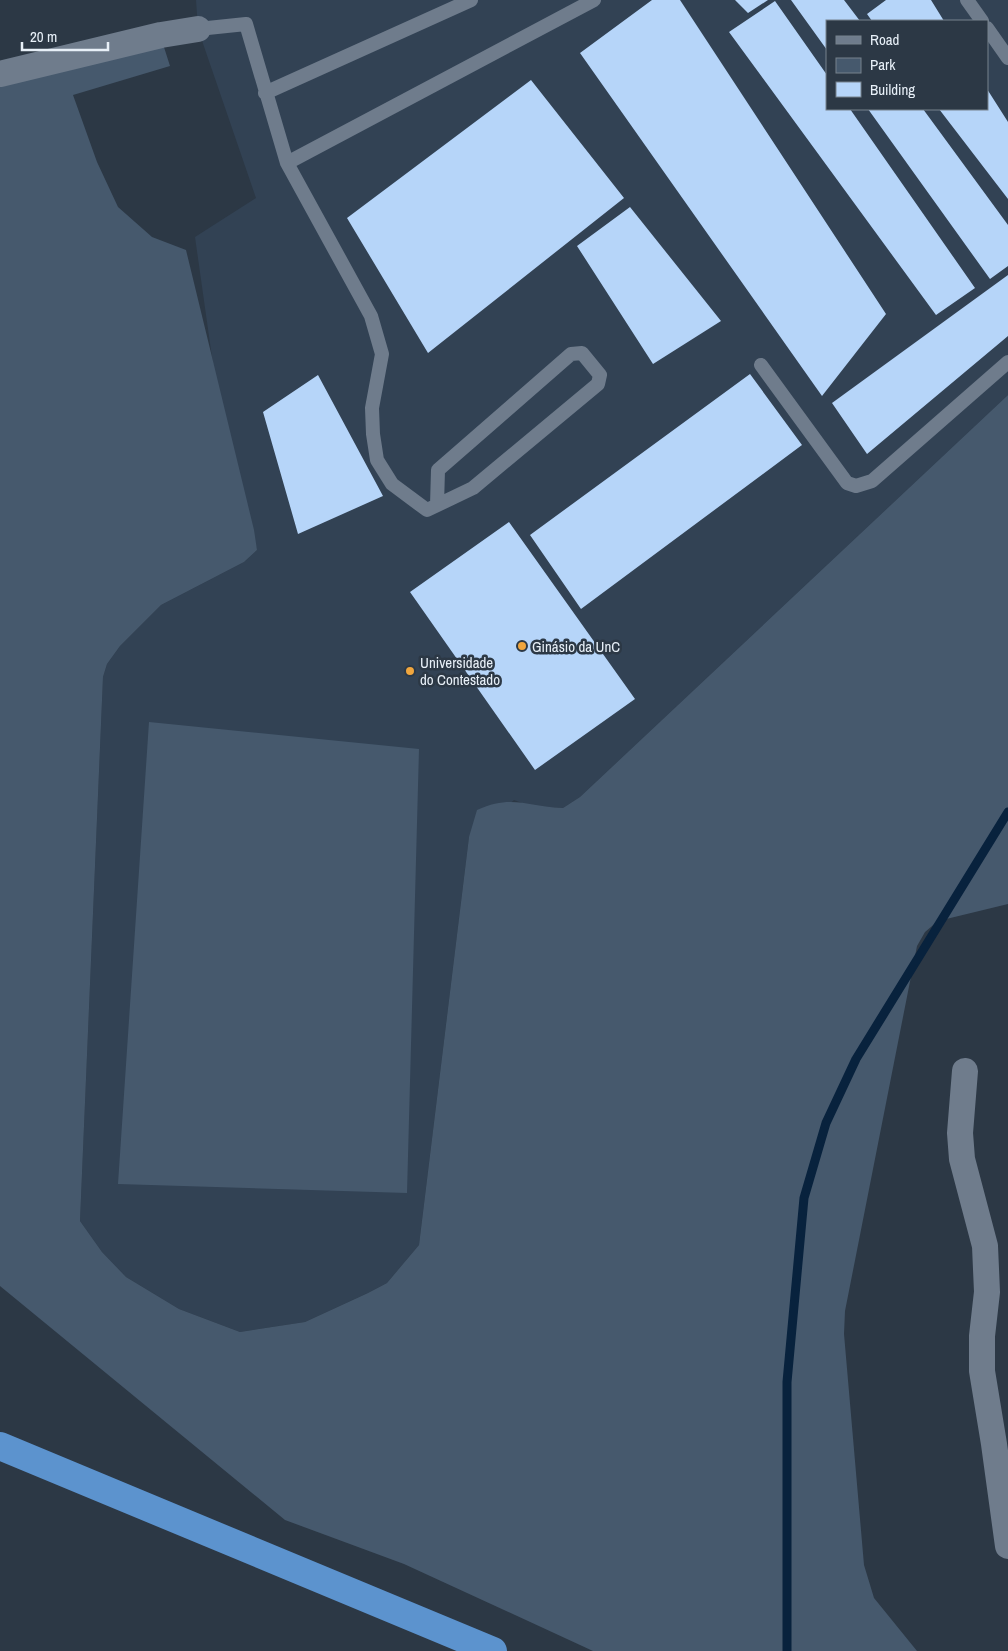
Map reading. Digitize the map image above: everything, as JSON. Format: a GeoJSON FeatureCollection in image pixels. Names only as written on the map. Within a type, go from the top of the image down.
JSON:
{"type":"FeatureCollection","features":[{"type":"Feature","properties":{"kind":"highway"},"geometry":{"type":"LineString","coordinates":[[0,1446],[493,1651]]}},
{"type":"Feature","properties":{"kind":"street"},"geometry":{"type":"LineString","coordinates":[[0,74],[161,35],[198,30]]}},
{"type":"Feature","properties":{"kind":"street"},"geometry":{"type":"LineString","coordinates":[[965,1071],[960,1133],[962,1159],[984,1246],[987,1292],[982,1336],[982,1371],[1008,1546]]}},
{"type":"Feature","properties":{"kind":"lane"},"geometry":{"type":"LineString","coordinates":[[265,93],[472,0]]}},
{"type":"Feature","properties":{"kind":"lane"},"geometry":{"type":"LineString","coordinates":[[287,164],[594,0]]}},
{"type":"Feature","properties":{"kind":"lane"},"geometry":{"type":"LineString","coordinates":[[967,0],[981,20]]}},
{"type":"Feature","properties":{"kind":"lane"},"geometry":{"type":"LineString","coordinates":[[198,30],[246,24],[287,164],[371,316],[382,354],[372,408],[373,434],[377,460],[392,484],[427,510],[473,488],[598,384],[600,375],[582,353],[571,354],[438,470],[437,505]]}},
{"type":"Feature","properties":{"kind":"lane"},"geometry":{"type":"LineString","coordinates":[[988,29],[1008,58]]}},
{"type":"Feature","properties":{"kind":"lane"},"geometry":{"type":"LineString","coordinates":[[761,365],[847,483],[856,486],[872,481],[1008,362]]}},
{"type":"Feature","properties":{"kind":"shaded area","name":"Universidade do Contestado"},"geometry":{"type":"Polygon","coordinates":[[[196,0],[1008,0],[1008,395],[580,797],[563,808],[530,806],[514,800],[469,837],[419,1245],[387,1283],[368,1293],[305,1322],[240,1332],[179,1309],[126,1277],[102,1252],[80,1221],[103,677],[107,664],[120,646],[161,605],[244,562],[257,550],[222,428],[195,237],[256,198],[198,29],[196,0]]]}},
{"type":"Feature","properties":{"kind":"green space"},"geometry":{"type":"Polygon","coordinates":[[[163,44],[170,66],[73,95],[97,162],[118,207],[152,237],[186,250],[254,530],[257,550],[244,562],[161,605],[120,646],[107,664],[103,677],[80,1221],[102,1252],[126,1277],[179,1309],[240,1332],[305,1322],[387,1283],[419,1245],[469,837],[477,810],[490,805],[511,802],[563,808],[580,797],[1008,395],[1008,904],[938,921],[925,932],[917,946],[845,1311],[844,1334],[864,1565],[874,1598],[917,1651],[593,1651],[404,1564],[285,1520],[0,1286],[0,85],[163,44]]]}},
{"type":"Feature","properties":{"kind":"green space"},"geometry":{"type":"Polygon","coordinates":[[[149,722],[419,749],[407,1193],[118,1184],[149,722]]]}},
{"type":"Feature","properties":{"kind":"building"},"geometry":{"type":"Polygon","coordinates":[[[652,0],[680,0],[886,314],[822,396],[580,53],[652,0]]]}},
{"type":"Feature","properties":{"kind":"building"},"geometry":{"type":"Polygon","coordinates":[[[735,0],[768,0],[748,13],[735,0]]]}},
{"type":"Feature","properties":{"kind":"building"},"geometry":{"type":"Polygon","coordinates":[[[791,0],[844,0],[859,20],[826,20],[826,49],[791,0]]]}},
{"type":"Feature","properties":{"kind":"building"},"geometry":{"type":"Polygon","coordinates":[[[886,0],[931,0],[943,20],[871,20],[867,14],[886,0]]]}},
{"type":"Feature","properties":{"kind":"building"},"geometry":{"type":"Polygon","coordinates":[[[775,1],[826,74],[826,110],[851,110],[975,288],[936,315],[729,32],[775,1]]]}},
{"type":"Feature","properties":{"kind":"building"},"geometry":{"type":"Polygon","coordinates":[[[531,80],[624,198],[428,353],[347,218],[531,80]]]}},
{"type":"Feature","properties":{"kind":"building"},"geometry":{"type":"Polygon","coordinates":[[[988,91],[1008,122],[1008,199],[940,110],[988,110],[988,91]]]}},
{"type":"Feature","properties":{"kind":"building"},"geometry":{"type":"Polygon","coordinates":[[[869,110],[924,110],[1008,225],[1008,266],[990,279],[869,110]]]}},
{"type":"Feature","properties":{"kind":"building"},"geometry":{"type":"Polygon","coordinates":[[[630,207],[721,321],[653,364],[577,246],[630,207]]]}},
{"type":"Feature","properties":{"kind":"building"},"geometry":{"type":"Polygon","coordinates":[[[1008,275],[1008,336],[867,454],[832,403],[1008,275]]]}},
{"type":"Feature","properties":{"kind":"building"},"geometry":{"type":"Polygon","coordinates":[[[750,374],[802,445],[581,609],[530,535],[750,374]]]}},
{"type":"Feature","properties":{"kind":"building"},"geometry":{"type":"Polygon","coordinates":[[[318,375],[383,496],[298,534],[263,412],[318,375]]]}},
{"type":"Feature","properties":{"kind":"building","name":"Ginásio da UnC"},"geometry":{"type":"Polygon","coordinates":[[[509,522],[635,699],[535,770],[410,592],[509,522]]]}},
{"type":"Feature","properties":{"kind":"waterway"},"geometry":{"type":"LineString","coordinates":[[787,1651],[787,1382],[804,1198],[826,1123],[856,1059],[1008,812]]}},
{"type":"Feature","properties":{"kind":"place","name":"Ginásio da UnC"},"geometry":{"type":"Point","coordinates":[522,646]}},
{"type":"Feature","properties":{"kind":"place","name":"Universidade do Contestado"},"geometry":{"type":"Point","coordinates":[410,671]}}]}
